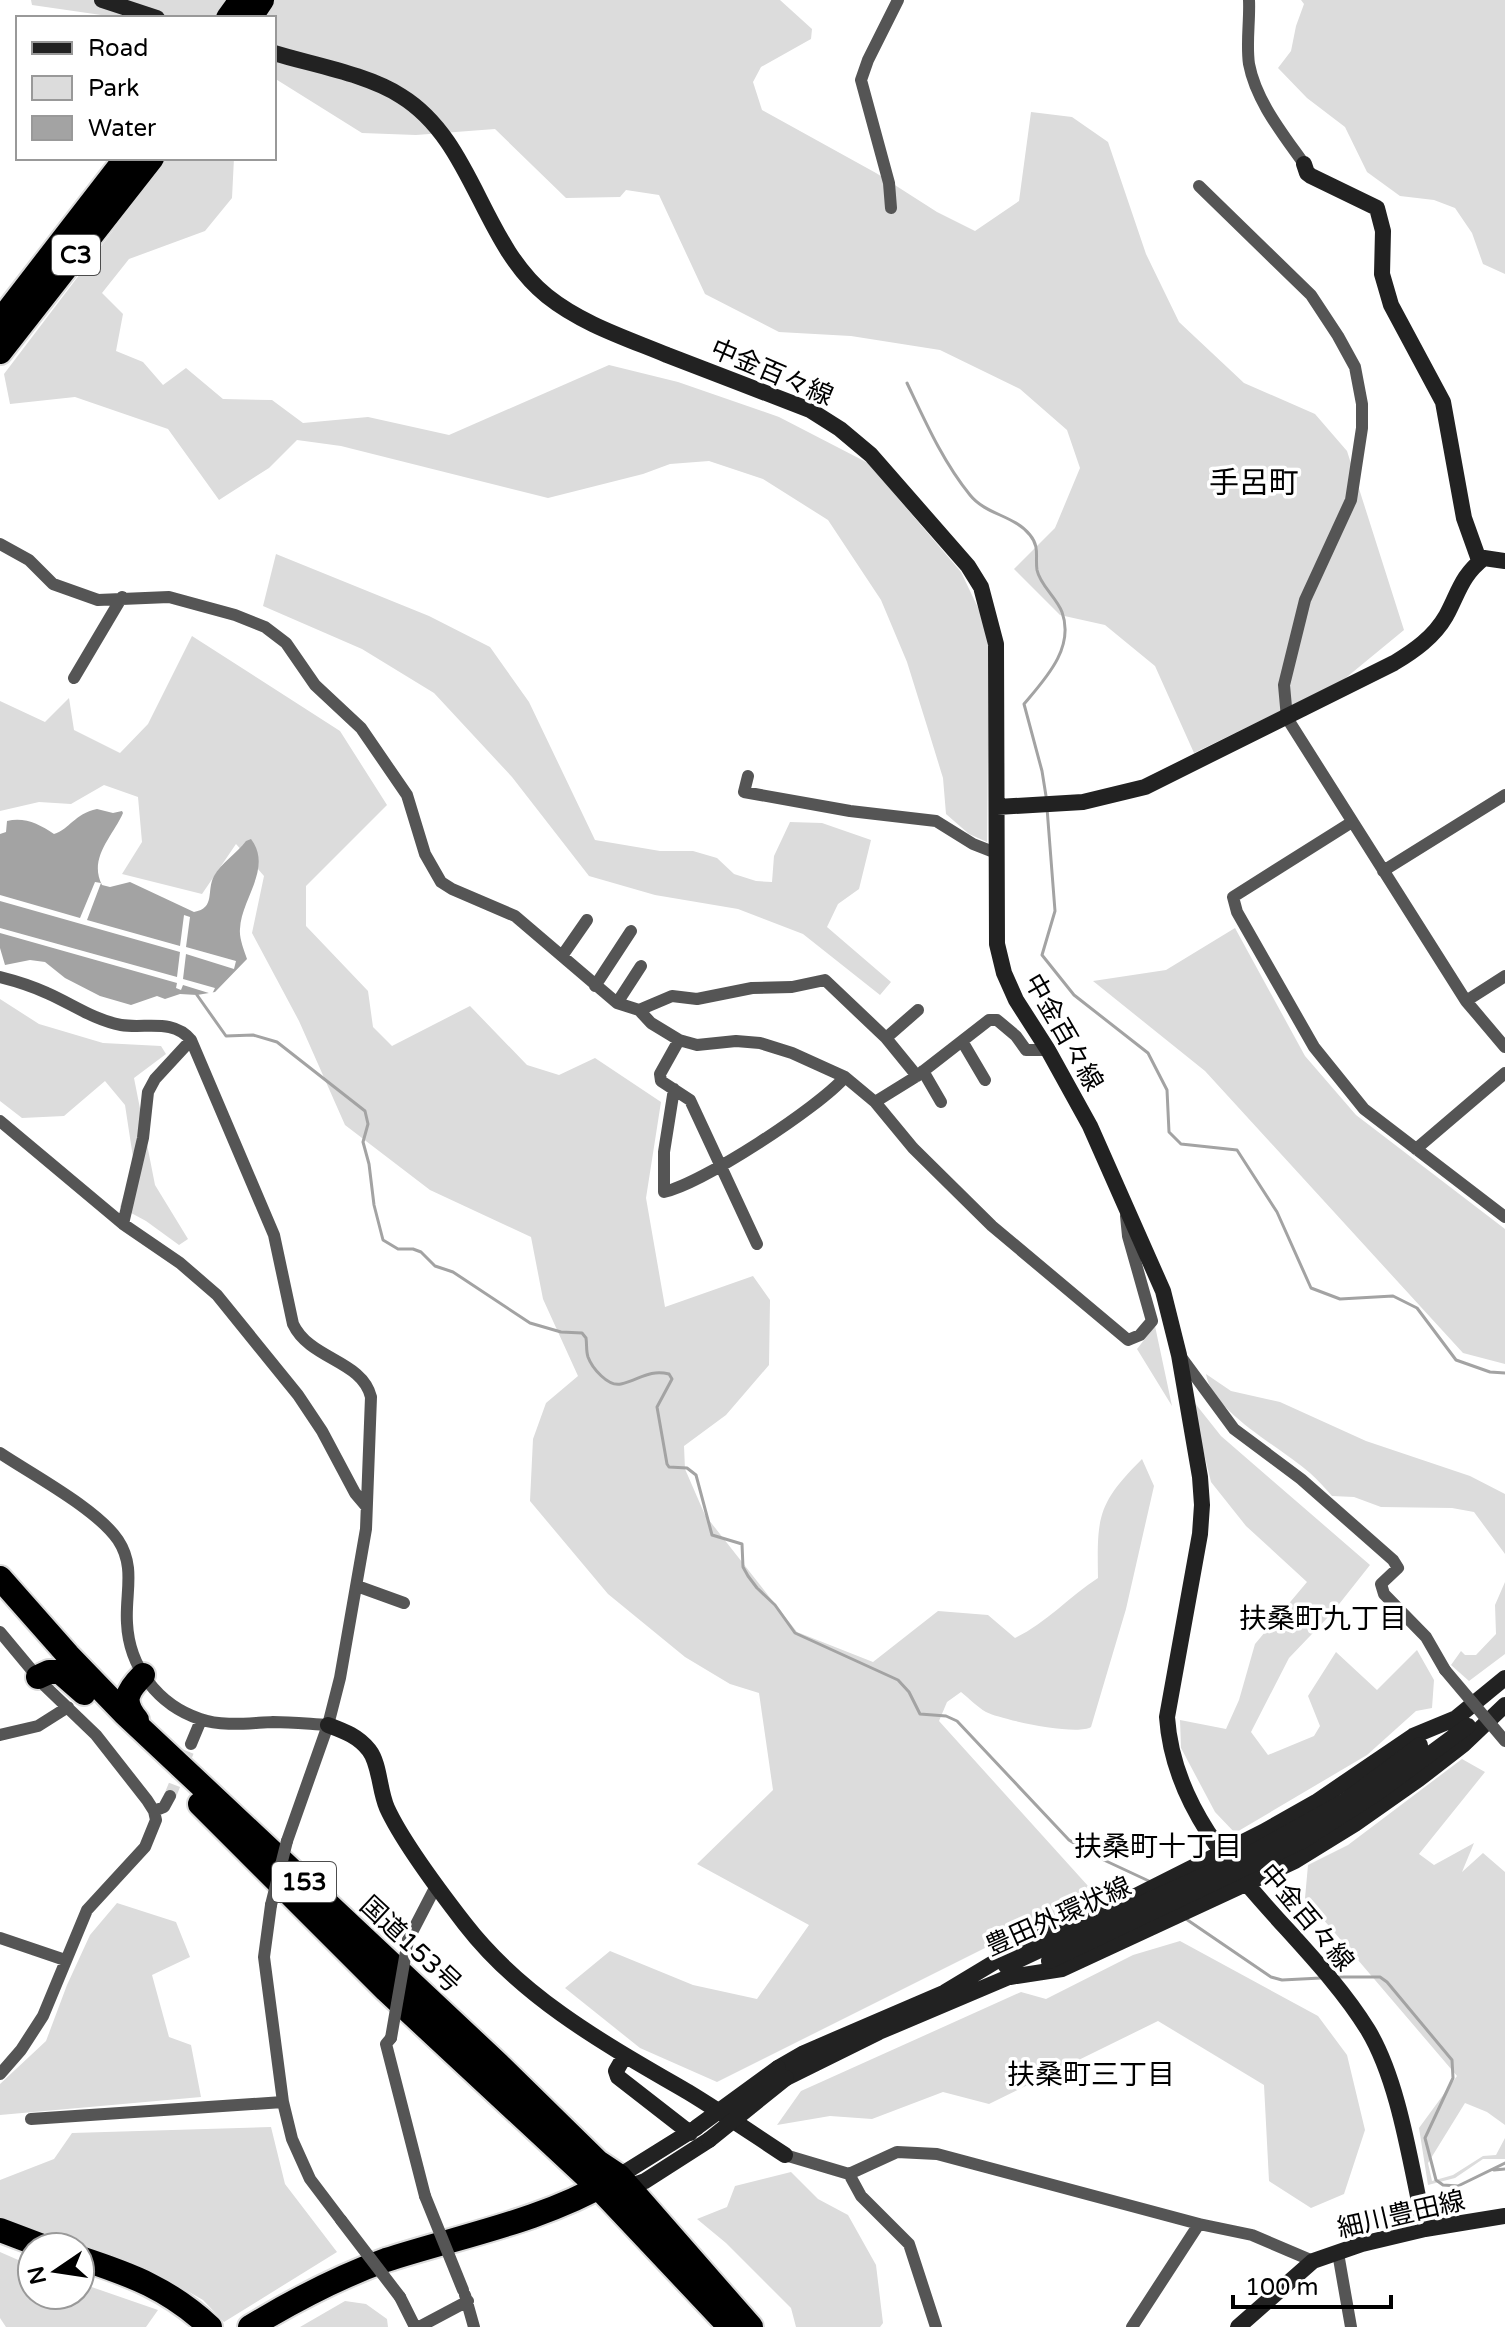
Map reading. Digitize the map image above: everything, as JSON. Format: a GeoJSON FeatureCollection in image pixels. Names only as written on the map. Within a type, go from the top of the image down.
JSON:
{"type":"FeatureCollection","features":[{"type":"Feature","properties":{"kind":"highway","name":"C3"},"geometry":{"type":"LineString","coordinates":[[0,321],[124,160]]}},
{"type":"Feature","properties":{"kind":"highway","name":"C3"},"geometry":{"type":"LineString","coordinates":[[0,352],[150,160]]}},
{"type":"Feature","properties":{"kind":"highway","name":"国道153号"},"geometry":{"type":"LineString","coordinates":[[0,1578],[68,1655],[184,1753],[250,1829],[598,2162],[614,2187],[730,2327]]}},
{"type":"Feature","properties":{"kind":"highway","name":"国道153号"},"geometry":{"type":"LineString","coordinates":[[0,1593],[105,1709],[386,1990],[614,2187],[751,2327]]}},
{"type":"Feature","properties":{"kind":"highway"},"geometry":{"type":"LineString","coordinates":[[68,1655],[107,1685],[120,1685],[143,1675]]}},
{"type":"Feature","properties":{"kind":"highway","name":"153"},"geometry":{"type":"LineString","coordinates":[[38,1677],[49,1672],[60,1672],[105,1709]]}},
{"type":"Feature","properties":{"kind":"highway"},"geometry":{"type":"LineString","coordinates":[[143,1675],[128,1692],[129,1710],[184,1753]]}},
{"type":"Feature","properties":{"kind":"highway"},"geometry":{"type":"LineString","coordinates":[[250,2327],[299,2298],[349,2274],[614,2187]]}},
{"type":"Feature","properties":{"kind":"highway"},"geometry":{"type":"LineString","coordinates":[[268,2327],[360,2281],[518,2232],[614,2187]]}},
{"type":"Feature","properties":{"kind":"highway"},"geometry":{"type":"LineString","coordinates":[[96,2263],[162,2289],[185,2304],[210,2327]]}},
{"type":"Feature","properties":{"kind":"street"},"geometry":{"type":"LineString","coordinates":[[102,0],[151,16]]}},
{"type":"Feature","properties":{"kind":"street"},"geometry":{"type":"LineString","coordinates":[[891,208],[881,148],[871,123],[861,80],[898,0]]}},
{"type":"Feature","properties":{"kind":"street"},"geometry":{"type":"LineString","coordinates":[[1249,0],[1249,62],[1256,88],[1307,173],[1377,208],[1383,231],[1382,274],[1391,305],[1443,402],[1464,518],[1479,560],[1505,561]]}},
{"type":"Feature","properties":{"kind":"street","name":"中金百々線"},"geometry":{"type":"LineString","coordinates":[[276,54],[364,80],[400,95],[428,117],[449,142],[500,236],[528,276],[546,295],[575,315],[609,332],[810,410],[840,429],[871,455],[968,566],[981,587],[996,644],[997,944],[1004,973],[1016,1000],[1090,1126],[1163,1291],[1179,1355],[1200,1477],[1200,1534],[1167,1717],[1169,1744],[1181,1781],[1222,1853],[1368,2031],[1390,2084],[1425,2229]]}},
{"type":"Feature","properties":{"kind":"street"},"geometry":{"type":"LineString","coordinates":[[1199,186],[1311,295],[1355,367],[1362,404],[1362,428],[1351,500],[1305,600],[1284,685],[1287,718],[1466,1001],[1505,1047]]}},
{"type":"Feature","properties":{"kind":"street"},"geometry":{"type":"LineString","coordinates":[[0,544],[29,560],[53,584],[98,600],[169,597],[235,615],[265,627],[286,643],[315,685],[361,728],[407,795],[425,854],[441,882],[515,916],[617,1003],[639,1010],[651,1023],[679,1040],[697,1045],[736,1041],[760,1043],[792,1053],[845,1077],[875,1102],[913,1148],[992,1226],[1128,1340],[1140,1335],[1152,1321],[1128,1236],[1125,1205]]}},
{"type":"Feature","properties":{"kind":"street"},"geometry":{"type":"LineString","coordinates":[[997,807],[1083,802],[1145,787],[1287,718],[1420,647],[1445,618],[1469,569],[1484,558]]}},
{"type":"Feature","properties":{"kind":"street"},"geometry":{"type":"LineString","coordinates":[[74,678],[122,597]]}},
{"type":"Feature","properties":{"kind":"street"},"geometry":{"type":"LineString","coordinates":[[748,776],[744,792],[850,811],[936,821],[973,844],[996,853]]}},
{"type":"Feature","properties":{"kind":"street"},"geometry":{"type":"LineString","coordinates":[[1383,871],[1505,795]]}},
{"type":"Feature","properties":{"kind":"street"},"geometry":{"type":"LineString","coordinates":[[1352,822],[1233,897],[1237,912],[1314,1047],[1364,1109],[1505,1217]]}},
{"type":"Feature","properties":{"kind":"street"},"geometry":{"type":"LineString","coordinates":[[562,956],[587,920]]}},
{"type":"Feature","properties":{"kind":"street"},"geometry":{"type":"LineString","coordinates":[[595,986],[631,931]]}},
{"type":"Feature","properties":{"kind":"street"},"geometry":{"type":"LineString","coordinates":[[617,1003],[641,966]]}},
{"type":"Feature","properties":{"kind":"street"},"geometry":{"type":"LineString","coordinates":[[1466,1001],[1505,976]]}},
{"type":"Feature","properties":{"kind":"street"},"geometry":{"type":"LineString","coordinates":[[0,977],[48,993],[102,1021],[125,1026],[174,1028],[184,1032],[191,1040],[274,1235],[293,1324],[298,1334],[311,1347],[361,1376],[369,1388],[366,1529],[357,1586],[328,1725],[287,1841],[271,1905],[264,1957],[283,2102],[292,2139],[310,2179],[400,2297],[417,2327],[465,2296]]}},
{"type":"Feature","properties":{"kind":"street"},"geometry":{"type":"LineString","coordinates":[[639,1010],[672,996],[697,999],[752,988],[792,987],[825,980],[886,1038],[941,1102]]}},
{"type":"Feature","properties":{"kind":"street"},"geometry":{"type":"LineString","coordinates":[[886,1038],[918,1010]]}},
{"type":"Feature","properties":{"kind":"street"},"geometry":{"type":"LineString","coordinates":[[875,1102],[920,1074],[989,1020],[997,1020],[1016,1036],[1026,1050],[1048,1050]]}},
{"type":"Feature","properties":{"kind":"street"},"geometry":{"type":"LineString","coordinates":[[123,1224],[143,1138],[148,1092],[155,1079],[191,1040]]}},
{"type":"Feature","properties":{"kind":"street"},"geometry":{"type":"LineString","coordinates":[[679,1040],[660,1074],[661,1081],[690,1100],[757,1244]]}},
{"type":"Feature","properties":{"kind":"street"},"geometry":{"type":"LineString","coordinates":[[962,1041],[985,1080]]}},
{"type":"Feature","properties":{"kind":"street"},"geometry":{"type":"LineString","coordinates":[[1416,1149],[1505,1073]]}},
{"type":"Feature","properties":{"kind":"street"},"geometry":{"type":"LineString","coordinates":[[674,1089],[664,1152],[664,1192],[720,1165],[799,1116],[845,1077]]}},
{"type":"Feature","properties":{"kind":"street"},"geometry":{"type":"LineString","coordinates":[[0,1121],[123,1224],[180,1263],[217,1295],[298,1395],[322,1431],[355,1493],[366,1506]]}},
{"type":"Feature","properties":{"kind":"street"},"geometry":{"type":"LineString","coordinates":[[1179,1355],[1234,1429],[1301,1479],[1393,1560],[1398,1568],[1381,1584],[1384,1594],[1426,1637],[1445,1670],[1505,1741]]}},
{"type":"Feature","properties":{"kind":"street"},"geometry":{"type":"LineString","coordinates":[[0,1453],[85,1511],[118,1539],[129,1563],[129,1640],[143,1675],[169,1703],[201,1720],[328,1725],[358,1738],[375,1759],[379,1786],[387,1809],[437,1884],[492,1957],[569,2020],[624,2057],[689,2093],[785,2155],[849,2174],[897,2152],[937,2154],[1199,2224],[1252,2235],[1313,2261]]}},
{"type":"Feature","properties":{"kind":"street"},"geometry":{"type":"LineString","coordinates":[[357,1586],[404,1603]]}},
{"type":"Feature","properties":{"kind":"street"},"geometry":{"type":"LineString","coordinates":[[0,1632],[38,1677],[96,1735],[154,1811],[156,1820],[151,1838],[87,1910],[43,2016],[21,2050],[0,2074]]}},
{"type":"Feature","properties":{"kind":"street","name":"豊田外環状線"},"geometry":{"type":"LineString","coordinates":[[614,2187],[645,2181],[698,2133],[782,2073],[804,2053],[945,1992],[1047,1955],[1302,1841],[1377,1793],[1464,1722],[1505,1678]]}},
{"type":"Feature","properties":{"kind":"street","name":"豊田外環状線"},"geometry":{"type":"LineString","coordinates":[[782,2073],[1010,1977],[1047,1955],[1246,1856],[1345,1801],[1420,1745],[1505,1697]]}},
{"type":"Feature","properties":{"kind":"street"},"geometry":{"type":"LineString","coordinates":[[1010,1977],[1062,1969],[1295,1861],[1355,1824],[1463,1745],[1505,1705]]}},
{"type":"Feature","properties":{"kind":"street"},"geometry":{"type":"LineString","coordinates":[[0,1735],[38,1726],[68,1707]]}},
{"type":"Feature","properties":{"kind":"street"},"geometry":{"type":"LineString","coordinates":[[184,1753],[201,1720]]}},
{"type":"Feature","properties":{"kind":"street"},"geometry":{"type":"LineString","coordinates":[[945,1992],[1028,1942],[1124,1902],[1316,1802],[1413,1736],[1464,1722]]}},
{"type":"Feature","properties":{"kind":"street"},"geometry":{"type":"LineString","coordinates":[[154,1811],[164,1807],[170,1796]]}},
{"type":"Feature","properties":{"kind":"street"},"geometry":{"type":"LineString","coordinates":[[437,1884],[408,1940],[391,2038],[386,2044],[425,2196],[465,2296],[474,2327]]}},
{"type":"Feature","properties":{"kind":"street"},"geometry":{"type":"LineString","coordinates":[[0,1938],[65,1960]]}},
{"type":"Feature","properties":{"kind":"street"},"geometry":{"type":"LineString","coordinates":[[624,2057],[616,2071],[618,2077],[698,2133]]}},
{"type":"Feature","properties":{"kind":"street"},"geometry":{"type":"LineString","coordinates":[[31,2119],[283,2102]]}},
{"type":"Feature","properties":{"kind":"street"},"geometry":{"type":"LineString","coordinates":[[849,2174],[861,2196],[909,2244],[936,2327]]}},
{"type":"Feature","properties":{"kind":"street","name":"細川豊田線"},"geometry":{"type":"LineString","coordinates":[[1238,2327],[1313,2261],[1362,2244],[1425,2229],[1505,2216]]}},
{"type":"Feature","properties":{"kind":"street"},"geometry":{"type":"LineString","coordinates":[[1132,2327],[1199,2224]]}},
{"type":"Feature","properties":{"kind":"street"},"geometry":{"type":"LineString","coordinates":[[1338,2253],[1351,2327]]}},
{"type":"Feature","properties":{"kind":"green space"},"geometry":{"type":"Polygon","coordinates":[[[31,0],[780,0],[812,29],[811,39],[761,67],[753,82],[762,110],[975,231],[1019,201],[1031,112],[1072,117],[1108,142],[1146,254],[1179,322],[1244,383],[1315,414],[1347,451],[1404,630],[1342,681],[1194,753],[1155,666],[1105,625],[1060,615],[1014,569],[1055,528],[1080,468],[1067,430],[1020,389],[940,350],[851,336],[779,332],[705,294],[659,195],[626,190],[620,197],[566,198],[495,129],[416,135],[362,133],[276,79],[276,16],[108,16],[32,5],[31,0]]]}},
{"type":"Feature","properties":{"kind":"green space"},"geometry":{"type":"Polygon","coordinates":[[[1301,0],[1505,0],[1505,274],[1483,264],[1472,233],[1455,208],[1434,200],[1400,196],[1367,172],[1345,127],[1307,98],[1278,68],[1291,51],[1304,4],[1301,0]]]}},
{"type":"Feature","properties":{"kind":"green space"},"geometry":{"type":"Polygon","coordinates":[[[166,160],[234,160],[232,198],[205,231],[129,259],[102,293],[123,314],[116,351],[143,362],[163,385],[186,368],[223,399],[272,400],[303,423],[368,417],[449,435],[609,365],[678,382],[779,417],[868,463],[961,572],[981,614],[989,646],[987,842],[969,834],[946,814],[943,778],[907,662],[881,600],[828,520],[763,479],[709,461],[670,464],[548,498],[341,446],[297,440],[269,468],[219,500],[168,429],[75,397],[10,404],[4,374],[166,160]]]}},
{"type":"Feature","properties":{"kind":"green space"},"geometry":{"type":"Polygon","coordinates":[[[276,554],[429,616],[490,647],[529,702],[595,840],[660,851],[693,851],[717,858],[734,874],[772,882],[774,856],[790,822],[822,823],[871,840],[859,889],[838,904],[827,927],[891,982],[880,995],[803,934],[738,909],[655,895],[589,876],[512,777],[434,693],[362,649],[263,606],[276,554]]]}},
{"type":"Feature","properties":{"kind":"green space"},"geometry":{"type":"Polygon","coordinates":[[[192,636],[340,731],[387,805],[306,886],[306,926],[368,991],[373,1027],[392,1046],[470,1006],[527,1065],[559,1075],[595,1058],[661,1102],[646,1198],[665,1307],[753,1276],[770,1300],[769,1365],[726,1415],[684,1446],[685,1469],[705,1515],[797,1632],[873,1662],[938,1611],[988,1615],[1015,1638],[1098,1578],[1098,1540],[1103,1512],[1116,1488],[1142,1459],[1154,1486],[1126,1609],[1091,1727],[1071,1730],[1007,1719],[979,1708],[961,1692],[947,1702],[939,1721],[1098,1897],[1031,1925],[717,2082],[640,2048],[565,1988],[610,1951],[693,1985],[757,1999],[809,1925],[697,1864],[773,1790],[759,1693],[730,1684],[685,1657],[608,1594],[530,1501],[533,1439],[546,1403],[578,1376],[543,1299],[531,1237],[430,1190],[345,1125],[299,1021],[252,933],[264,876],[236,844],[202,894],[122,874],[142,842],[138,797],[104,785],[71,804],[39,802],[0,811],[0,701],[45,722],[69,698],[74,730],[120,753],[148,724],[192,636]]]}},
{"type":"Feature","properties":{"kind":"green space"},"geometry":{"type":"Polygon","coordinates":[[[1235,928],[1305,1056],[1356,1115],[1505,1229],[1505,1364],[1463,1353],[1205,1071],[1093,981],[1166,970],[1235,928]]]}},
{"type":"Feature","properties":{"kind":"green space"},"geometry":{"type":"Polygon","coordinates":[[[0,999],[39,1024],[103,1043],[161,1046],[166,1054],[134,1078],[155,1185],[188,1239],[179,1245],[120,1207],[134,1164],[125,1105],[105,1081],[64,1116],[22,1118],[0,1101],[0,999]]]}},
{"type":"Feature","properties":{"kind":"green space"},"geometry":{"type":"Polygon","coordinates":[[[1155,1326],[1172,1406],[1137,1349],[1155,1326]]]}},
{"type":"Feature","properties":{"kind":"green space"},"geometry":{"type":"Polygon","coordinates":[[[1206,1374],[1231,1391],[1280,1402],[1366,1441],[1470,1476],[1505,1494],[1505,1554],[1474,1512],[1452,1508],[1381,1507],[1354,1497],[1332,1496],[1298,1463],[1234,1415],[1211,1388],[1206,1374]]]}},
{"type":"Feature","properties":{"kind":"green space"},"geometry":{"type":"Polygon","coordinates":[[[1190,1397],[1221,1436],[1370,1565],[1332,1613],[1289,1658],[1251,1732],[1268,1755],[1314,1736],[1320,1726],[1308,1696],[1336,1652],[1377,1690],[1417,1650],[1434,1680],[1432,1708],[1416,1711],[1367,1755],[1235,1833],[1215,1812],[1181,1748],[1180,1720],[1226,1729],[1239,1700],[1255,1644],[1307,1582],[1246,1526],[1211,1482],[1190,1397]]]}},
{"type":"Feature","properties":{"kind":"green space"},"geometry":{"type":"Polygon","coordinates":[[[1505,1582],[1505,1654],[1469,1681],[1451,1665],[1461,1651],[1465,1655],[1476,1655],[1496,1634],[1495,1605],[1505,1582]]]}},
{"type":"Feature","properties":{"kind":"green space"},"geometry":{"type":"Polygon","coordinates":[[[1462,1759],[1485,1772],[1419,1854],[1434,1865],[1474,1843],[1462,1872],[1483,1853],[1505,1872],[1505,2125],[1487,2112],[1465,2103],[1428,2163],[1432,2181],[1453,2175],[1483,2156],[1496,2155],[1505,2138],[1505,2159],[1483,2159],[1455,2178],[1428,2185],[1419,2128],[1457,2076],[1305,1898],[1308,1865],[1348,1845],[1462,1759]]]}},
{"type":"Feature","properties":{"kind":"green space"},"geometry":{"type":"Polygon","coordinates":[[[117,1903],[176,1922],[190,1957],[152,1975],[169,2037],[191,2045],[201,2097],[0,2115],[0,2084],[46,2041],[90,1935],[117,1903]]]}},
{"type":"Feature","properties":{"kind":"green space"},"geometry":{"type":"Polygon","coordinates":[[[1180,1941],[1318,2016],[1347,2055],[1365,2130],[1344,2194],[1311,2208],[1269,2181],[1264,2085],[1158,2021],[989,2104],[943,2092],[872,2119],[830,2116],[777,2125],[801,2091],[1021,1992],[1046,1999],[1133,1955],[1180,1941]]]}},
{"type":"Feature","properties":{"kind":"green space"},"geometry":{"type":"Polygon","coordinates":[[[271,2127],[285,2184],[337,2252],[224,2322],[203,2300],[166,2279],[96,2254],[96,2231],[16,2232],[0,2222],[0,2180],[54,2159],[72,2133],[271,2127]]]}},
{"type":"Feature","properties":{"kind":"green space"},"geometry":{"type":"Polygon","coordinates":[[[791,2172],[818,2199],[848,2215],[876,2265],[883,2323],[880,2327],[796,2327],[791,2308],[726,2243],[697,2219],[727,2207],[735,2186],[791,2172]]]}},
{"type":"Feature","properties":{"kind":"green space"},"geometry":{"type":"Polygon","coordinates":[[[0,2252],[16,2259],[16,2311],[96,2311],[96,2289],[158,2310],[146,2327],[6,2327],[0,2318],[0,2252]]]}},
{"type":"Feature","properties":{"kind":"green space"},"geometry":{"type":"Polygon","coordinates":[[[345,2301],[366,2304],[387,2319],[388,2327],[300,2327],[345,2301]]]}},
{"type":"Feature","properties":{"kind":"water"},"geometry":{"type":"Polygon","coordinates":[[[97,809],[123,813],[100,856],[98,875],[102,885],[110,887],[130,882],[194,912],[208,903],[217,871],[251,839],[259,861],[240,929],[247,959],[215,992],[180,994],[165,999],[157,996],[131,1005],[100,996],[65,978],[45,962],[30,960],[5,965],[0,948],[0,834],[6,832],[7,821],[32,822],[54,834],[83,814],[97,809]]]}},
{"type":"Feature","properties":{"kind":"pier"},"geometry":{"type":"Polygon","coordinates":[[[95,882],[101,883],[87,920],[180,946],[184,915],[190,917],[186,947],[236,961],[234,969],[186,954],[183,979],[215,988],[212,994],[183,985],[181,990],[176,988],[177,983],[0,933],[0,928],[177,977],[180,952],[0,901],[0,895],[80,918],[95,882]]]}},
{"type":"Feature","properties":{"kind":"waterway"},"geometry":{"type":"LineString","coordinates":[[907,383],[943,455],[970,495],[984,507],[1016,523],[1033,539],[1039,575],[1062,612],[1065,625],[1061,650],[1049,673],[1024,704],[1046,796]]}},
{"type":"Feature","properties":{"kind":"waterway"},"geometry":{"type":"LineString","coordinates":[[1047,808],[1055,911],[1042,955],[1074,995],[1148,1053],[1167,1090],[1169,1132],[1181,1144],[1237,1150],[1277,1212],[1311,1288],[1340,1299],[1393,1296],[1417,1308],[1456,1360],[1490,1372],[1505,1373]]}},
{"type":"Feature","properties":{"kind":"waterway"},"geometry":{"type":"LineString","coordinates":[[197,995],[226,1036],[253,1035],[277,1042],[365,1111],[368,1124],[363,1142],[383,1240],[398,1249],[421,1252],[435,1266],[453,1272],[530,1323],[561,1332],[582,1333],[586,1338],[590,1361],[601,1376],[611,1383],[621,1384],[656,1373],[669,1374],[672,1379],[657,1407],[667,1464],[669,1467],[687,1468],[696,1475],[712,1535],[742,1544],[743,1567],[748,1576],[795,1633],[898,1680],[909,1692],[920,1714],[946,1716],[957,1721],[1069,1840],[1091,1854],[1151,1882]]}},
{"type":"Feature","properties":{"kind":"waterway"},"geometry":{"type":"LineString","coordinates":[[1186,1919],[1271,1977],[1282,1980],[1321,1978]]}},
{"type":"Feature","properties":{"kind":"waterway"},"geometry":{"type":"LineString","coordinates":[[1336,1977],[1380,1977],[1387,1982],[1452,2060],[1453,2078],[1425,2138],[1436,2180],[1443,2185],[1458,2186],[1505,2163]]}},
{"type":"Feature","properties":{"kind":"waterway"},"geometry":{"type":"LineString","coordinates":[[1494,2170],[1505,2169]]}},
{"type":"Feature","properties":{"kind":"tunnel"},"geometry":{"type":"LineString","coordinates":[[170,1796],[191,1744]]}},
{"type":"Feature","properties":{"kind":"district","name":"手呂町"},"geometry":{"type":"Point","coordinates":[1254,483]}},
{"type":"Feature","properties":{"kind":"district","name":"扶桑町九丁目"},"geometry":{"type":"Point","coordinates":[1323,1618]}},
{"type":"Feature","properties":{"kind":"district","name":"扶桑町十丁目"},"geometry":{"type":"Point","coordinates":[1158,1846]}},
{"type":"Feature","properties":{"kind":"district","name":"扶桑町三丁目"},"geometry":{"type":"Point","coordinates":[1091,2074]}}]}
